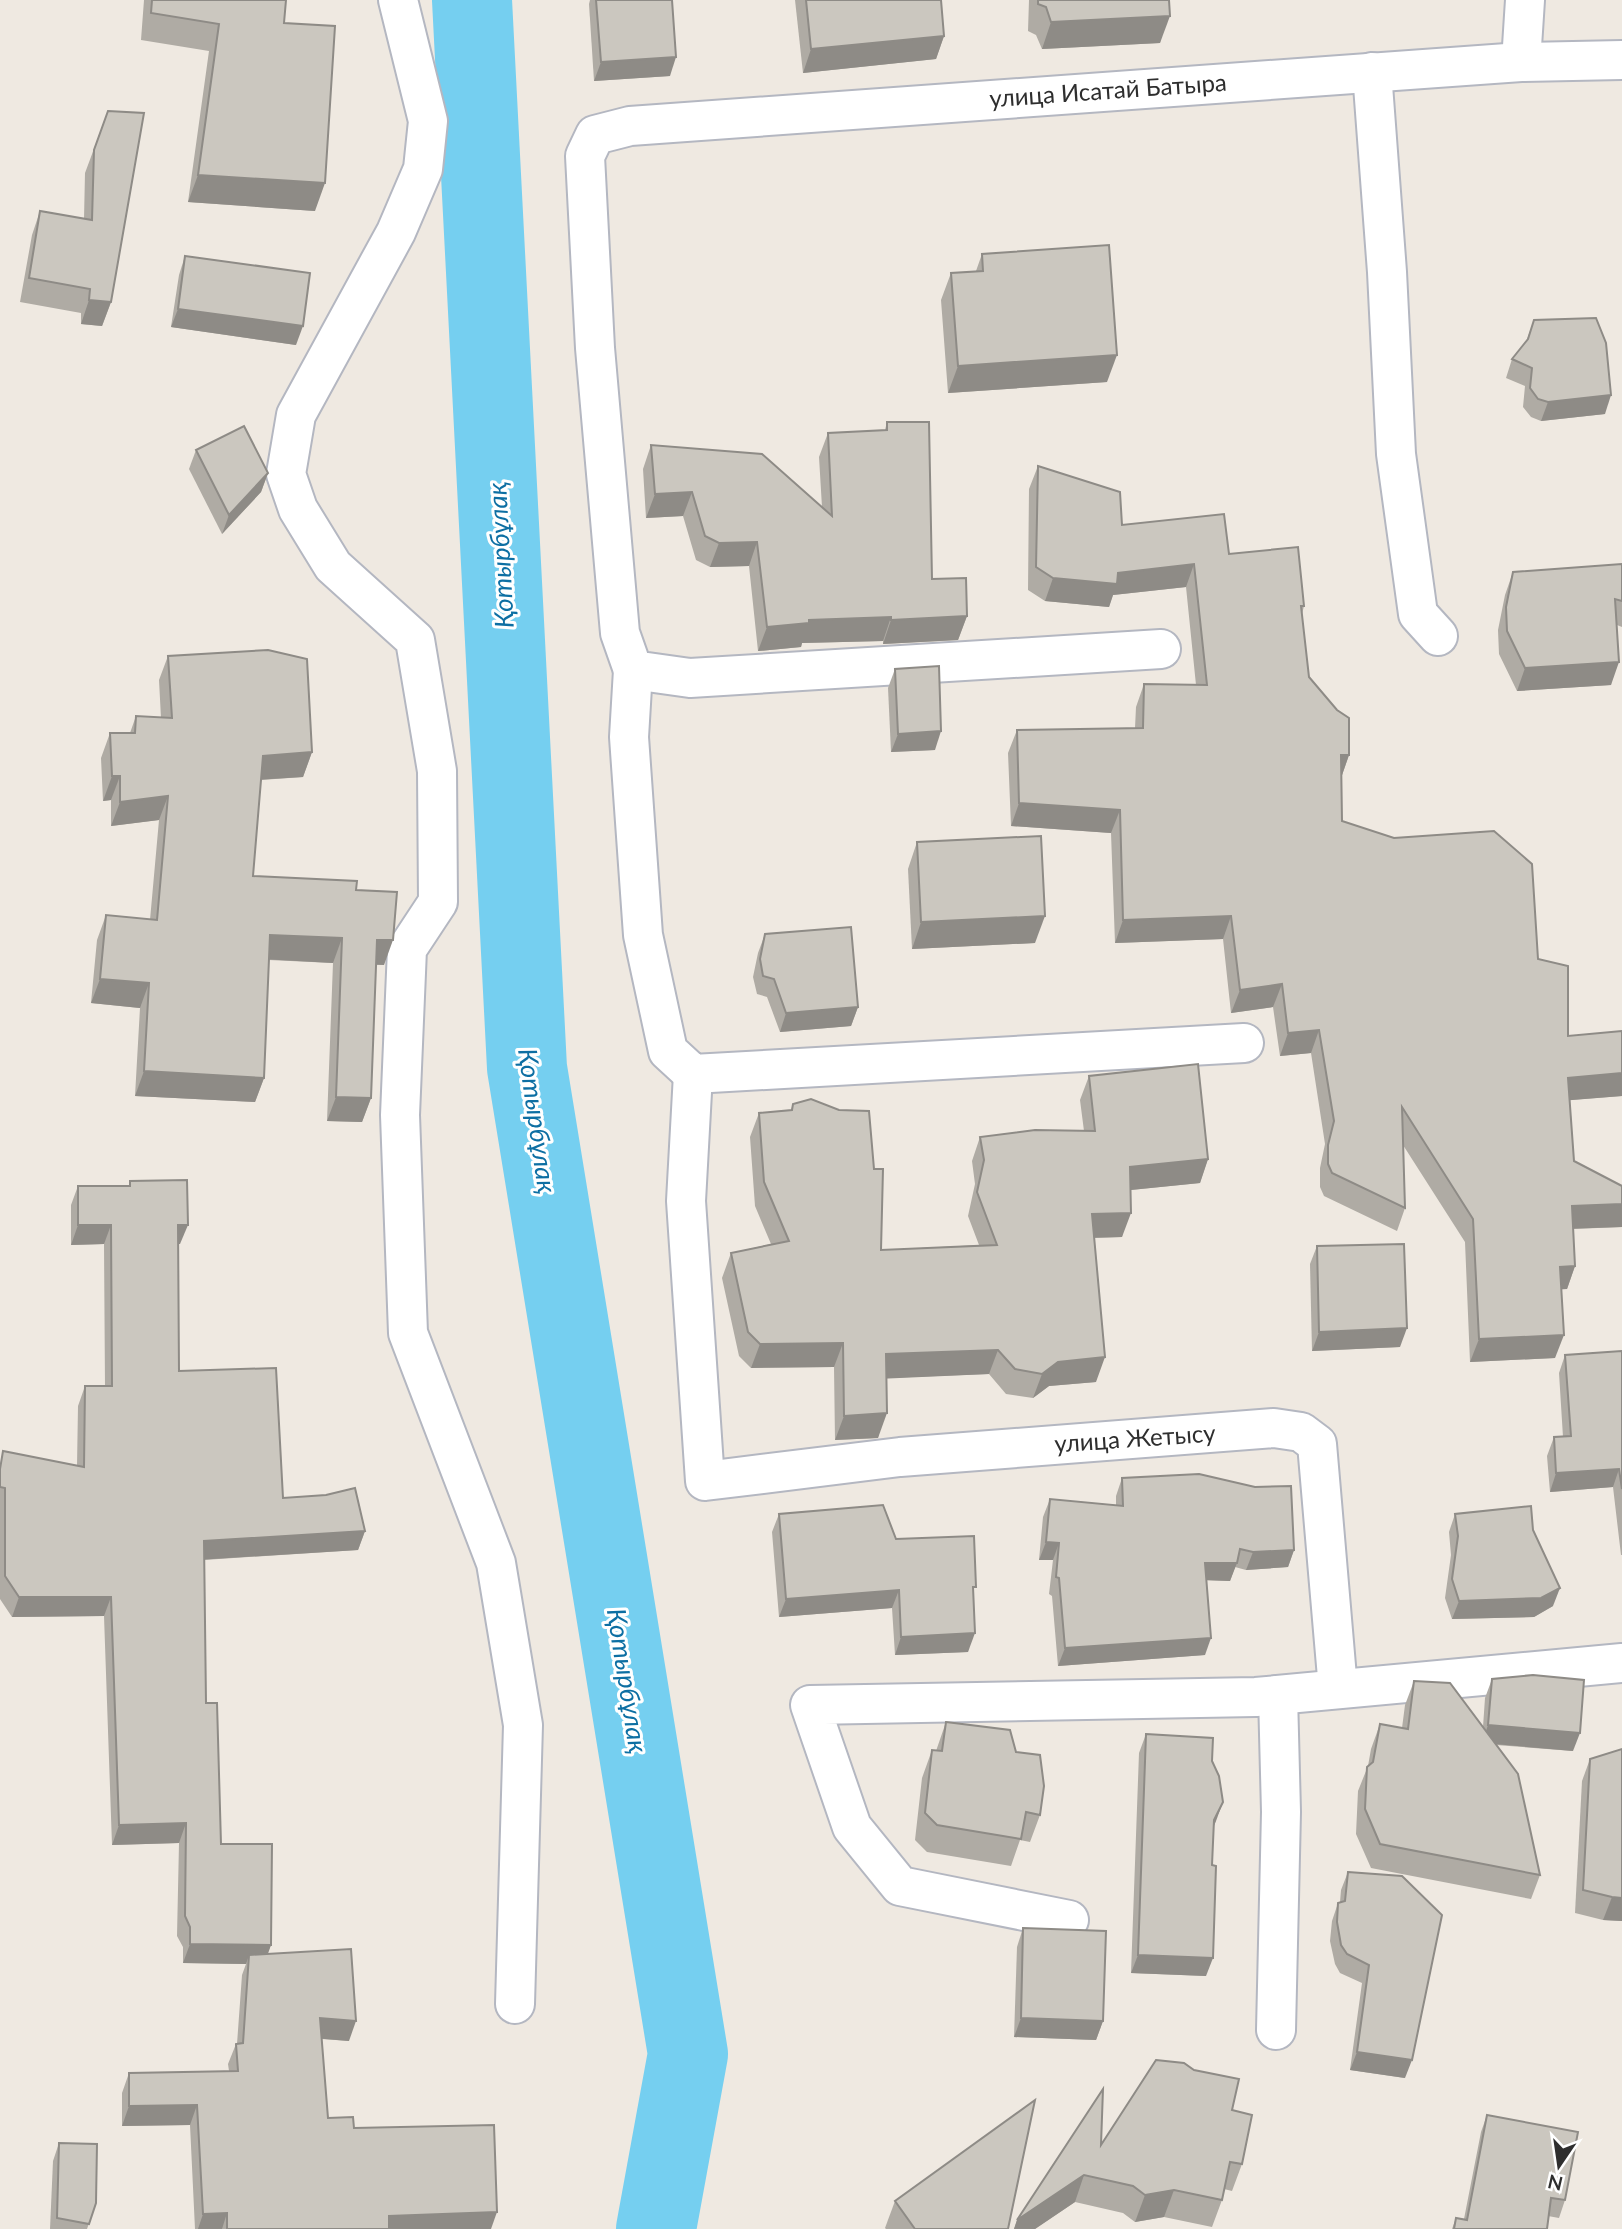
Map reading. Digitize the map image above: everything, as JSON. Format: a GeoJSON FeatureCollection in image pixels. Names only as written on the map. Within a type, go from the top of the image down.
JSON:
{"type":"FeatureCollection","features":[{"type":"Feature","properties":{"kind":"street"},"geometry":{"type":"LineString","coordinates":[[398,0],[428,121],[423,169],[396,232],[296,415],[286,474],[298,509],[333,565],[415,640],[437,771],[438,902],[407,949],[400,1115],[408,1333],[496,1563],[523,1725],[515,2004]]}},
{"type":"Feature","properties":{"kind":"street"},"geometry":{"type":"LineString","coordinates":[[1521,62],[1525,0]]}},
{"type":"Feature","properties":{"kind":"street","name":"улица Исатай Батыра"},"geometry":{"type":"LineString","coordinates":[[633,670],[620,633],[594,348],[584,156],[595,135],[630,126],[1521,62],[1622,60]]}},
{"type":"Feature","properties":{"kind":"street"},"geometry":{"type":"LineString","coordinates":[[1372,72],[1387,272],[1396,454],[1418,614],[1438,636]]}},
{"type":"Feature","properties":{"kind":"street"},"geometry":{"type":"LineString","coordinates":[[1161,649],[690,678],[633,670],[629,737],[643,935],[668,1051],[693,1074],[1244,1043]]}},
{"type":"Feature","properties":{"kind":"street","name":"улица Жетысу"},"geometry":{"type":"LineString","coordinates":[[693,1074],[685,1201],[705,1481],[900,1457],[1274,1428],[1301,1432],[1317,1444],[1338,1689]]}},
{"type":"Feature","properties":{"kind":"street"},"geometry":{"type":"LineString","coordinates":[[1069,1920],[900,1886],[852,1828],[810,1705],[1278,1695],[1622,1663]]}},
{"type":"Feature","properties":{"kind":"street"},"geometry":{"type":"LineString","coordinates":[[1276,2030],[1281,1812],[1278,1695]]}},
{"type":"Feature","properties":{"kind":"building"},"geometry":{"type":"Polygon","coordinates":[[[152,0],[286,0],[284,23],[335,26],[325,183],[198,175],[219,24],[151,13],[152,0]]]}},
{"type":"Feature","properties":{"kind":"building"},"geometry":{"type":"Polygon","coordinates":[[[596,0],[672,0],[676,57],[601,62],[596,0]]]}},
{"type":"Feature","properties":{"kind":"building"},"geometry":{"type":"Polygon","coordinates":[[[806,0],[941,0],[944,36],[811,49],[806,0]]]}},
{"type":"Feature","properties":{"kind":"building"},"geometry":{"type":"Polygon","coordinates":[[[1038,0],[1169,0],[1170,16],[1051,22],[1046,7],[1038,4],[1038,0]]]}},
{"type":"Feature","properties":{"kind":"building"},"geometry":{"type":"Polygon","coordinates":[[[108,111],[144,113],[111,302],[89,300],[90,289],[29,278],[40,211],[92,220],[94,150],[108,111]]]}},
{"type":"Feature","properties":{"kind":"building"},"geometry":{"type":"Polygon","coordinates":[[[1109,245],[1117,355],[958,366],[951,273],[983,271],[982,254],[1109,245]]]}},
{"type":"Feature","properties":{"kind":"building"},"geometry":{"type":"Polygon","coordinates":[[[185,256],[310,273],[303,326],[178,309],[185,256]]]}},
{"type":"Feature","properties":{"kind":"building"},"geometry":{"type":"Polygon","coordinates":[[[1596,318],[1606,343],[1611,395],[1548,402],[1538,399],[1530,388],[1532,368],[1512,359],[1528,339],[1534,320],[1596,318]]]}},
{"type":"Feature","properties":{"kind":"building"},"geometry":{"type":"Polygon","coordinates":[[[887,422],[929,422],[932,579],[966,578],[967,616],[809,620],[809,623],[767,627],[757,542],[719,543],[705,536],[692,492],[655,494],[651,445],[762,454],[832,516],[828,433],[887,430],[887,422]]]}},
{"type":"Feature","properties":{"kind":"building"},"geometry":{"type":"Polygon","coordinates":[[[244,426],[268,473],[229,515],[196,450],[244,426]]]}},
{"type":"Feature","properties":{"kind":"building"},"geometry":{"type":"Polygon","coordinates":[[[1038,466],[1120,492],[1122,525],[1224,514],[1229,554],[1298,547],[1309,677],[1337,710],[1349,718],[1349,755],[1341,755],[1342,821],[1394,838],[1494,831],[1532,864],[1538,959],[1568,966],[1568,1036],[1622,1031],[1622,1073],[1568,1078],[1574,1161],[1622,1186],[1622,1204],[1572,1206],[1575,1266],[1560,1267],[1564,1335],[1479,1339],[1473,1219],[1402,1107],[1405,1208],[1332,1173],[1328,1164],[1328,1145],[1334,1121],[1319,1030],[1288,1033],[1282,984],[1240,990],[1231,916],[1123,920],[1120,810],[1019,803],[1017,730],[1143,728],[1144,684],[1207,685],[1194,564],[1118,573],[1117,584],[1053,578],[1036,567],[1038,466]]]}},
{"type":"Feature","properties":{"kind":"building"},"geometry":{"type":"Polygon","coordinates":[[[1622,564],[1622,601],[1615,599],[1619,662],[1525,668],[1507,631],[1506,607],[1513,572],[1622,564]]]}},
{"type":"Feature","properties":{"kind":"building"},"geometry":{"type":"Polygon","coordinates":[[[268,650],[307,659],[312,752],[263,756],[253,876],[357,881],[356,890],[397,892],[393,940],[377,940],[371,1098],[336,1097],[342,938],[270,935],[264,1078],[144,1071],[149,983],[100,979],[106,915],[157,920],[168,796],[120,802],[120,776],[112,776],[110,733],[135,733],[136,716],[172,718],[168,656],[268,650]]]}},
{"type":"Feature","properties":{"kind":"building"},"geometry":{"type":"Polygon","coordinates":[[[939,666],[941,731],[898,734],[895,669],[939,666]]]}},
{"type":"Feature","properties":{"kind":"building"},"geometry":{"type":"Polygon","coordinates":[[[1041,836],[1045,916],[921,922],[917,842],[1041,836]]]}},
{"type":"Feature","properties":{"kind":"building"},"geometry":{"type":"Polygon","coordinates":[[[851,927],[858,1007],[786,1013],[774,979],[763,976],[760,959],[765,934],[851,927]]]}},
{"type":"Feature","properties":{"kind":"building"},"geometry":{"type":"Polygon","coordinates":[[[1198,1064],[1208,1159],[1130,1167],[1131,1213],[1092,1214],[1105,1357],[1058,1362],[1042,1374],[1015,1369],[998,1350],[886,1354],[887,1413],[844,1416],[843,1343],[760,1344],[748,1332],[731,1253],[789,1241],[764,1182],[759,1113],[792,1110],[793,1104],[811,1099],[839,1110],[869,1111],[874,1169],[883,1169],[881,1250],[997,1245],[977,1192],[984,1160],[980,1137],[1035,1130],[1095,1131],[1089,1076],[1198,1064]]]}},
{"type":"Feature","properties":{"kind":"building"},"geometry":{"type":"Polygon","coordinates":[[[187,1180],[188,1225],[178,1225],[179,1371],[276,1368],[283,1498],[326,1495],[355,1488],[365,1531],[204,1541],[206,1703],[217,1703],[221,1844],[272,1844],[271,1945],[190,1944],[190,1927],[185,1916],[186,1823],[119,1825],[111,1597],[19,1597],[5,1576],[5,1488],[0,1487],[3,1451],[84,1467],[85,1386],[112,1386],[111,1225],[78,1225],[78,1186],[130,1186],[130,1181],[187,1180]]]}},
{"type":"Feature","properties":{"kind":"building"},"geometry":{"type":"Polygon","coordinates":[[[1404,1244],[1407,1328],[1319,1332],[1317,1246],[1404,1244]]]}},
{"type":"Feature","properties":{"kind":"building"},"geometry":{"type":"Polygon","coordinates":[[[1622,1351],[1622,1489],[1619,1469],[1556,1473],[1554,1437],[1571,1436],[1565,1355],[1622,1351]]]}},
{"type":"Feature","properties":{"kind":"building"},"geometry":{"type":"Polygon","coordinates":[[[1199,1474],[1255,1487],[1291,1486],[1294,1550],[1253,1552],[1240,1549],[1237,1563],[1205,1563],[1211,1638],[1065,1648],[1059,1578],[1056,1577],[1059,1543],[1046,1542],[1050,1499],[1123,1506],[1122,1478],[1199,1474]]]}},
{"type":"Feature","properties":{"kind":"building"},"geometry":{"type":"Polygon","coordinates":[[[883,1505],[896,1539],[974,1536],[975,1633],[901,1637],[899,1590],[786,1599],[779,1514],[883,1505]]]}},
{"type":"Feature","properties":{"kind":"building"},"geometry":{"type":"Polygon","coordinates":[[[1531,1506],[1533,1530],[1560,1588],[1541,1598],[1459,1601],[1452,1579],[1458,1536],[1455,1514],[1531,1506]]]}},
{"type":"Feature","properties":{"kind":"building"},"geometry":{"type":"Polygon","coordinates":[[[1533,1675],[1584,1680],[1580,1733],[1488,1725],[1492,1679],[1533,1675]]]}},
{"type":"Feature","properties":{"kind":"building"},"geometry":{"type":"Polygon","coordinates":[[[1414,1681],[1450,1683],[1518,1774],[1540,1875],[1380,1844],[1365,1809],[1367,1767],[1373,1762],[1380,1724],[1408,1729],[1414,1681]]]}},
{"type":"Feature","properties":{"kind":"building"},"geometry":{"type":"Polygon","coordinates":[[[946,1722],[1010,1730],[1016,1752],[1040,1755],[1044,1786],[1040,1815],[1026,1812],[1021,1839],[937,1825],[925,1813],[932,1750],[942,1751],[946,1722]]]}},
{"type":"Feature","properties":{"kind":"building"},"geometry":{"type":"Polygon","coordinates":[[[1146,1734],[1213,1738],[1212,1761],[1219,1776],[1223,1802],[1214,1820],[1212,1865],[1216,1866],[1213,1958],[1138,1955],[1146,1734]]]}},
{"type":"Feature","properties":{"kind":"building"},"geometry":{"type":"Polygon","coordinates":[[[1622,1749],[1622,1898],[1583,1890],[1590,1759],[1622,1749]]]}},
{"type":"Feature","properties":{"kind":"building"},"geometry":{"type":"Polygon","coordinates":[[[1348,1872],[1402,1876],[1442,1915],[1412,2060],[1357,2052],[1369,1965],[1347,1954],[1341,1945],[1337,1922],[1338,1903],[1345,1901],[1348,1872]]]}},
{"type":"Feature","properties":{"kind":"building"},"geometry":{"type":"Polygon","coordinates":[[[1023,1928],[1106,1931],[1103,2021],[1021,2018],[1023,1928]]]}},
{"type":"Feature","properties":{"kind":"building"},"geometry":{"type":"Polygon","coordinates":[[[351,1949],[356,2021],[320,2018],[328,2118],[353,2117],[354,2128],[494,2125],[497,2212],[389,2216],[389,2229],[227,2229],[227,2213],[203,2214],[197,2105],[129,2106],[129,2073],[238,2071],[236,2044],[243,2043],[249,1955],[351,1949]]]}},
{"type":"Feature","properties":{"kind":"building"},"geometry":{"type":"Polygon","coordinates":[[[1156,2060],[1184,2063],[1194,2070],[1239,2079],[1232,2110],[1252,2115],[1242,2164],[1230,2162],[1222,2200],[1174,2190],[1145,2195],[1133,2186],[1084,2175],[1017,2220],[1103,2089],[1101,2145],[1156,2060]]]}},
{"type":"Feature","properties":{"kind":"building"},"geometry":{"type":"Polygon","coordinates":[[[1035,2100],[1008,2229],[915,2229],[895,2201],[1035,2100]]]}},
{"type":"Feature","properties":{"kind":"building"},"geometry":{"type":"Polygon","coordinates":[[[1487,2115],[1578,2132],[1565,2200],[1551,2198],[1547,2229],[1454,2229],[1456,2218],[1467,2220],[1487,2115]]]}},
{"type":"Feature","properties":{"kind":"building"},"geometry":{"type":"Polygon","coordinates":[[[59,2143],[97,2144],[96,2203],[89,2224],[57,2218],[59,2143]]]}},
{"type":"Feature","properties":{"kind":"waterway","name":"Қотырбұлақ"},"geometry":{"type":"LineString","coordinates":[[472,0],[527,1068],[688,2054],[656,2229]]}}]}
